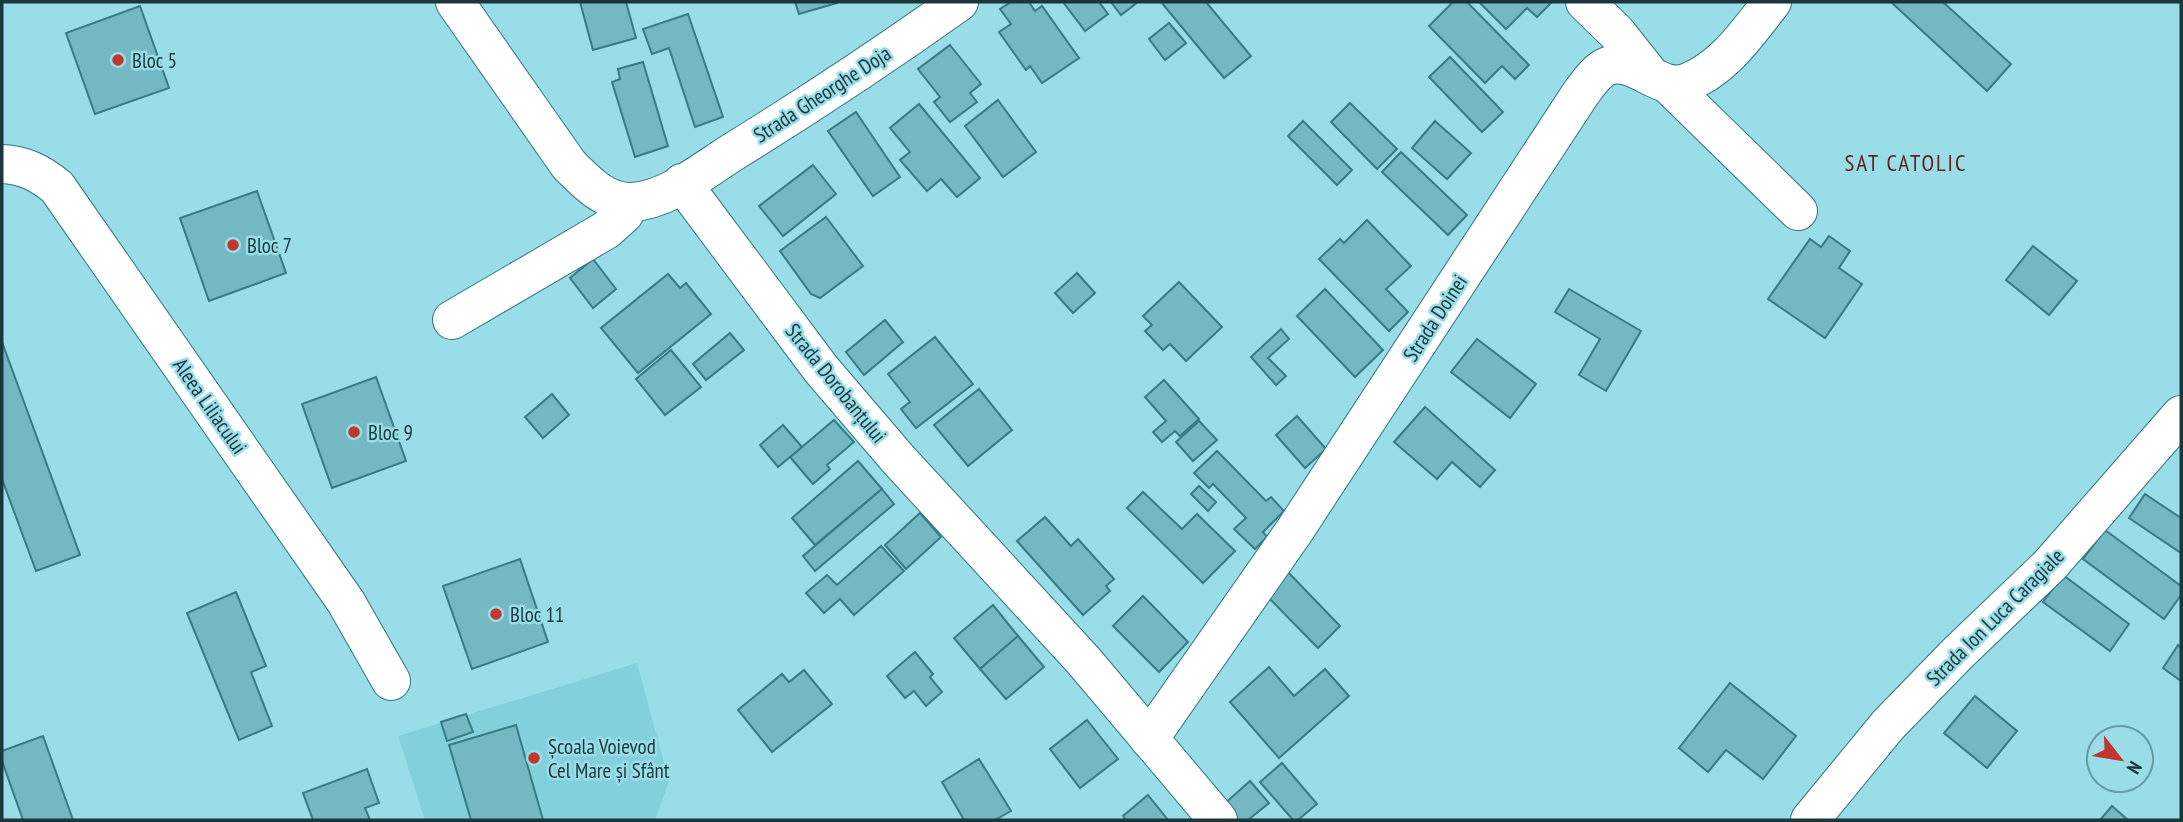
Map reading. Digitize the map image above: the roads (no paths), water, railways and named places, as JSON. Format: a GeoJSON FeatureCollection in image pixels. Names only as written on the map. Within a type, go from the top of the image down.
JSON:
{"type":"FeatureCollection","features":[{"type":"Feature","properties":{"kind":"street"},"geometry":{"type":"LineString","coordinates":[[456,2],[569,165],[587,183],[609,198],[630,202],[655,198],[682,183]]}},
{"type":"Feature","properties":{"kind":"street","name":"Strada Gheorghe Doja"},"geometry":{"type":"LineString","coordinates":[[682,183],[826,94],[959,2]]}},
{"type":"Feature","properties":{"kind":"street"},"geometry":{"type":"LineString","coordinates":[[1585,2],[1660,80],[1798,211]]}},
{"type":"Feature","properties":{"kind":"street"},"geometry":{"type":"LineString","coordinates":[[1660,80],[1684,84],[1710,70],[1734,50],[1772,2]]}},
{"type":"Feature","properties":{"kind":"street","name":"Strada Doinei"},"geometry":{"type":"LineString","coordinates":[[1149,739],[1295,530],[1581,93],[1595,76],[1608,66],[1622,65],[1660,80]]}},
{"type":"Feature","properties":{"kind":"street","name":"Aleea Liliacului"},"geometry":{"type":"LineString","coordinates":[[2,164],[41,174],[58,187],[346,602],[391,681]]}},
{"type":"Feature","properties":{"kind":"street","name":"Strada Dorobanțului"},"geometry":{"type":"LineString","coordinates":[[682,183],[830,379],[898,459],[1083,660],[1218,820]]}},
{"type":"Feature","properties":{"kind":"street"},"geometry":{"type":"LineString","coordinates":[[452,320],[606,230],[624,214],[630,202]]}},
{"type":"Feature","properties":{"kind":"street","name":"Strada Ion Luca Caragiale"},"geometry":{"type":"LineString","coordinates":[[1810,820],[1888,725],[1956,654],[2050,565],[2181,415]]}},
{"type":"Feature","properties":{"kind":"place","name":"Bloc 5"},"geometry":{"type":"Point","coordinates":[118,60]}},
{"type":"Feature","properties":{"kind":"place","name":"Bloc 7"},"geometry":{"type":"Point","coordinates":[233,245]}},
{"type":"Feature","properties":{"kind":"place","name":"Bloc 9"},"geometry":{"type":"Point","coordinates":[354,432]}},
{"type":"Feature","properties":{"kind":"place","name":"Bloc 11"},"geometry":{"type":"Point","coordinates":[496,614]}},
{"type":"Feature","properties":{"kind":"place","name":"Școala Voievod Cel Mare și Sfânt"},"geometry":{"type":"Point","coordinates":[534,758]}},
{"type":"Feature","properties":{"kind":"district","name":"SAT CATOLIC"},"geometry":{"type":"Point","coordinates":[1906,162]}}]}
